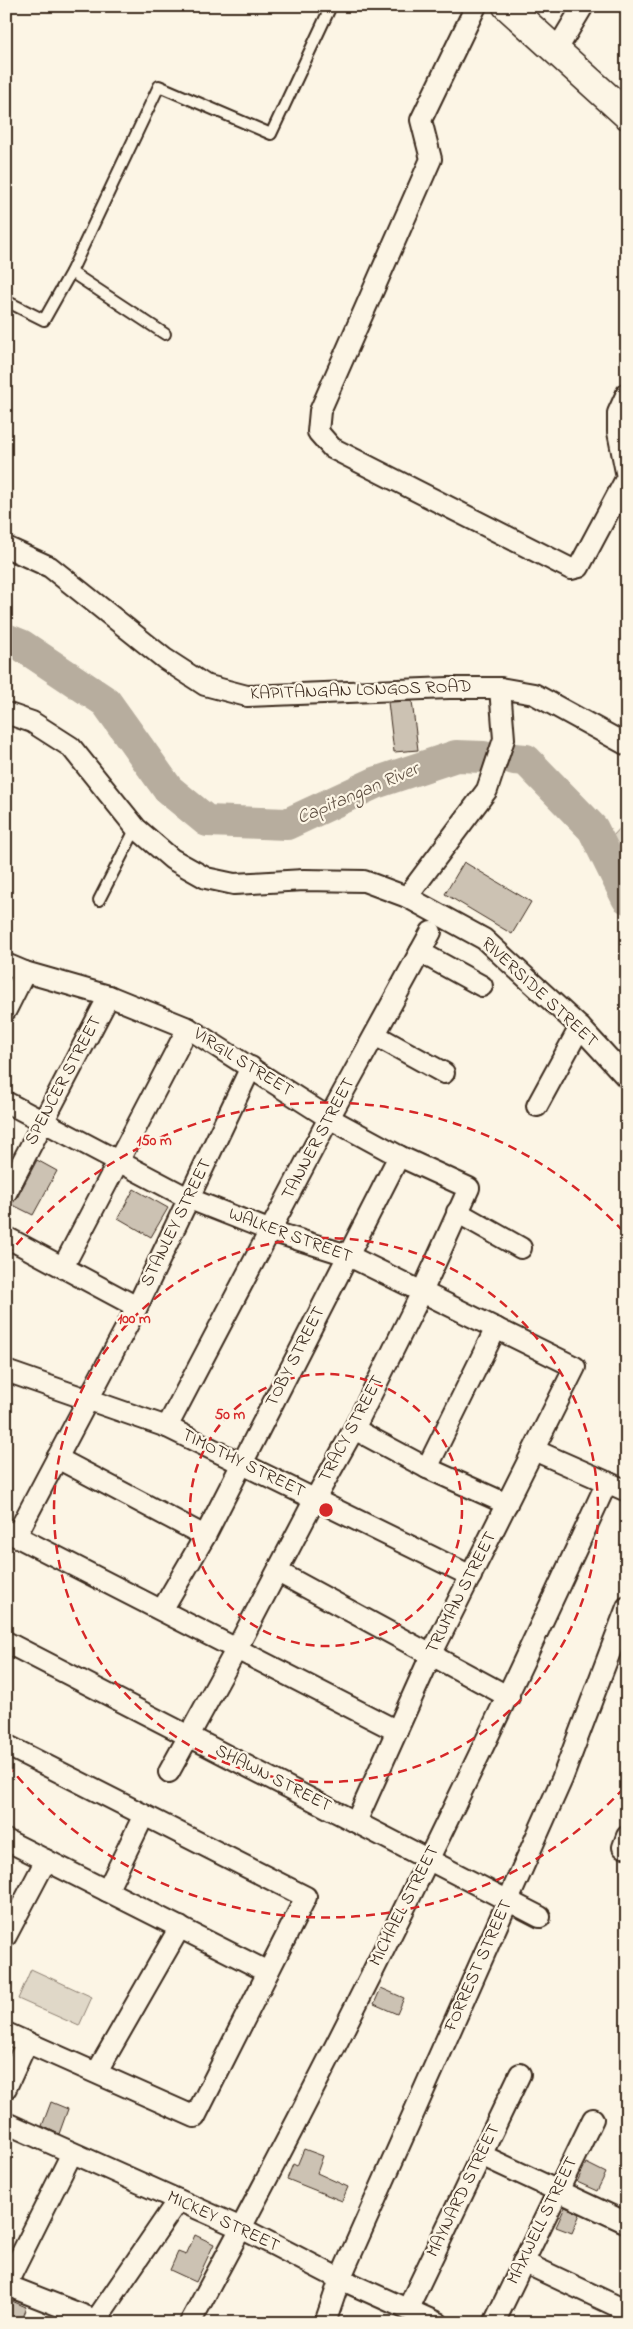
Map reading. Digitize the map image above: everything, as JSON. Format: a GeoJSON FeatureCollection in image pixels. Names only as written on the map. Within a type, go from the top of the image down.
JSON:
{"type":"FeatureCollection","features":[{"type":"Feature","properties":{"kind":"street"},"geometry":{"type":"LineString","coordinates":[[476,6],[420,120],[431,159],[320,411],[318,432],[332,448],[571,569],[579,567],[627,478],[618,432],[618,413],[627,393]]}},
{"type":"Feature","properties":{"kind":"street"},"geometry":{"type":"LineString","coordinates":[[507,6],[627,115]]}},
{"type":"Feature","properties":{"kind":"street"},"geometry":{"type":"LineString","coordinates":[[556,51],[583,6]]}},
{"type":"Feature","properties":{"kind":"street","name":"KAPITANGAN LONGOS ROAD"},"geometry":{"type":"LineString","coordinates":[[6,547],[50,567],[164,659],[205,685],[247,696],[449,688],[500,688],[534,694],[627,745]]}},
{"type":"Feature","properties":{"kind":"street"},"geometry":{"type":"LineString","coordinates":[[407,897],[487,790],[504,739],[500,688]]}},
{"type":"Feature","properties":{"kind":"street","name":"RIVERSIDE STREET"},"geometry":{"type":"LineString","coordinates":[[6,713],[32,722],[71,747],[136,828],[172,859],[206,878],[234,884],[304,880],[364,881],[407,897],[484,939],[580,1027],[627,1078]]}},
{"type":"Feature","properties":{"kind":"street","name":"TANNER STREET"},"geometry":{"type":"LineString","coordinates":[[167,1426],[329,1118],[431,932]]}},
{"type":"Feature","properties":{"kind":"street"},"geometry":{"type":"LineString","coordinates":[[420,952],[482,986]]}},
{"type":"Feature","properties":{"kind":"street","name":"VIRGIL STREET"},"geometry":{"type":"LineString","coordinates":[[6,964],[25,972],[109,996],[188,1028],[329,1118],[399,1156],[469,1188]]}},
{"type":"Feature","properties":{"kind":"street"},"geometry":{"type":"LineString","coordinates":[[6,1010],[25,972]]}},
{"type":"Feature","properties":{"kind":"street","name":"SPENCER STREET"},"geometry":{"type":"LineString","coordinates":[[6,1193],[109,996]]}},
{"type":"Feature","properties":{"kind":"street"},"geometry":{"type":"LineString","coordinates":[[537,1106],[580,1027]]}},
{"type":"Feature","properties":{"kind":"street"},"geometry":{"type":"LineString","coordinates":[[63,1267],[117,1160],[188,1028]]}},
{"type":"Feature","properties":{"kind":"street"},"geometry":{"type":"LineString","coordinates":[[375,1036],[444,1073]]}},
{"type":"Feature","properties":{"kind":"street","name":"STANLEY STREET"},"geometry":{"type":"LineString","coordinates":[[11,1533],[57,1458],[90,1399],[190,1199],[251,1067]]}},
{"type":"Feature","properties":{"kind":"street","name":"WALKER STREET"},"geometry":{"type":"LineString","coordinates":[[6,1102],[190,1199],[271,1231],[347,1255],[575,1368]]}},
{"type":"Feature","properties":{"kind":"street","name":"TOBY STREET"},"geometry":{"type":"LineString","coordinates":[[162,1610],[243,1463],[347,1255],[399,1156]]}},
{"type":"Feature","properties":{"kind":"street","name":"TRACY STREET"},"geometry":{"type":"LineString","coordinates":[[169,1772],[278,1572],[314,1499],[354,1429],[422,1292],[469,1188]]}},
{"type":"Feature","properties":{"kind":"street"},"geometry":{"type":"LineString","coordinates":[[457,1212],[521,1248]]}},
{"type":"Feature","properties":{"kind":"street"},"geometry":{"type":"LineString","coordinates":[[6,1237],[137,1307]]}},
{"type":"Feature","properties":{"kind":"street"},"geometry":{"type":"LineString","coordinates":[[427,1468],[496,1328]]}},
{"type":"Feature","properties":{"kind":"street","name":"TRUMAN STREET"},"geometry":{"type":"LineString","coordinates":[[356,1822],[431,1655],[575,1368]]}},
{"type":"Feature","properties":{"kind":"street","name":"TIMOTHY STREET"},"geometry":{"type":"LineString","coordinates":[[7,1373],[167,1426],[471,1576]]}},
{"type":"Feature","properties":{"kind":"street"},"geometry":{"type":"LineString","coordinates":[[354,1429],[427,1468],[507,1504]]}},
{"type":"Feature","properties":{"kind":"street"},"geometry":{"type":"LineString","coordinates":[[534,1450],[627,1491]]}},
{"type":"Feature","properties":{"kind":"street"},"geometry":{"type":"LineString","coordinates":[[57,1458],[204,1536]]}},
{"type":"Feature","properties":{"kind":"street","name":"MICHAEL STREET"},"geometry":{"type":"LineString","coordinates":[[190,2323],[241,2228],[429,1859],[509,1697],[607,1482]]}},
{"type":"Feature","properties":{"kind":"street"},"geometry":{"type":"LineString","coordinates":[[11,1533],[397,1731]]}},
{"type":"Feature","properties":{"kind":"street"},"geometry":{"type":"LineString","coordinates":[[278,1572],[509,1697]]}},
{"type":"Feature","properties":{"kind":"street","name":"FORREST STREET"},"geometry":{"type":"LineString","coordinates":[[325,2323],[340,2279],[562,1779],[627,1607]]}},
{"type":"Feature","properties":{"kind":"street","name":"SHAWN STREET"},"geometry":{"type":"LineString","coordinates":[[6,1642],[540,1916]]}},
{"type":"Feature","properties":{"kind":"street"},"geometry":{"type":"LineString","coordinates":[[6,1745],[306,1897],[195,2117],[98,2072],[6,2033]]}},
{"type":"Feature","properties":{"kind":"street"},"geometry":{"type":"LineString","coordinates":[[107,1891],[144,1815]]}},
{"type":"Feature","properties":{"kind":"street"},"geometry":{"type":"LineString","coordinates":[[6,1840],[268,1972]]}},
{"type":"Feature","properties":{"kind":"street"},"geometry":{"type":"LineString","coordinates":[[6,1936],[46,1860]]}},
{"type":"Feature","properties":{"kind":"street"},"geometry":{"type":"LineString","coordinates":[[98,2072],[180,1927]]}},
{"type":"Feature","properties":{"kind":"street"},"geometry":{"type":"LineString","coordinates":[[6,2088],[27,2042]]}},
{"type":"Feature","properties":{"kind":"street","name":"MAYNARD STREET"},"geometry":{"type":"LineString","coordinates":[[408,2308],[520,2074]]}},
{"type":"Feature","properties":{"kind":"street","name":"MAXWELL STREET"},"geometry":{"type":"LineString","coordinates":[[494,2323],[593,2119]]}},
{"type":"Feature","properties":{"kind":"street","name":"MICKEY STREET"},"geometry":{"type":"LineString","coordinates":[[6,2124],[241,2228],[340,2279],[408,2308],[434,2322]]}},
{"type":"Feature","properties":{"kind":"street"},"geometry":{"type":"LineString","coordinates":[[72,2153],[6,2285],[100,2321],[178,2200]]}},
{"type":"Feature","properties":{"kind":"street"},"geometry":{"type":"LineString","coordinates":[[481,2155],[627,2223]]}},
{"type":"Feature","properties":{"kind":"street"},"geometry":{"type":"LineString","coordinates":[[523,2262],[627,2310]]}},
{"type":"Feature","properties":{"kind":"lane"},"geometry":{"type":"LineString","coordinates":[[6,302],[44,320],[71,272],[159,86],[271,134],[331,6]]}},
{"type":"Feature","properties":{"kind":"lane"},"geometry":{"type":"LineString","coordinates":[[71,272],[165,334]]}},
{"type":"Feature","properties":{"kind":"lane"},"geometry":{"type":"LineString","coordinates":[[99,900],[136,828]]}},
{"type":"Feature","properties":{"kind":"shaded area"},"geometry":{"type":"Polygon","coordinates":[[[627,821],[627,877],[609,840],[627,821]]]}},
{"type":"Feature","properties":{"kind":"shaded area"},"geometry":{"type":"Polygon","coordinates":[[[31,1969],[92,1997],[79,2026],[18,1999],[31,1969]]]}},
{"type":"Feature","properties":{"kind":"building"},"geometry":{"type":"Polygon","coordinates":[[[412,701],[418,750],[394,752],[388,702],[412,701]]]}},
{"type":"Feature","properties":{"kind":"building"},"geometry":{"type":"Polygon","coordinates":[[[464,862],[531,902],[512,934],[445,894],[464,862]]]}},
{"type":"Feature","properties":{"kind":"building"},"geometry":{"type":"Polygon","coordinates":[[[37,1160],[57,1171],[33,1215],[11,1204],[17,1198],[37,1160]]]}},
{"type":"Feature","properties":{"kind":"building"},"geometry":{"type":"Polygon","coordinates":[[[134,1189],[168,1208],[151,1237],[118,1218],[134,1189]]]}},
{"type":"Feature","properties":{"kind":"building"},"geometry":{"type":"Polygon","coordinates":[[[381,1988],[404,1998],[397,2014],[374,2004],[381,1988]]]}},
{"type":"Feature","properties":{"kind":"building"},"geometry":{"type":"Polygon","coordinates":[[[51,2102],[68,2109],[59,2134],[42,2126],[51,2102]]]}},
{"type":"Feature","properties":{"kind":"building"},"geometry":{"type":"Polygon","coordinates":[[[304,2149],[323,2156],[317,2173],[348,2187],[342,2201],[287,2179],[293,2164],[297,2166],[304,2149]]]}},
{"type":"Feature","properties":{"kind":"building"},"geometry":{"type":"Polygon","coordinates":[[[586,2163],[606,2173],[597,2191],[577,2182],[586,2163]]]}},
{"type":"Feature","properties":{"kind":"building"},"geometry":{"type":"Polygon","coordinates":[[[565,2207],[580,2214],[572,2233],[556,2227],[565,2207]]]}},
{"type":"Feature","properties":{"kind":"building"},"geometry":{"type":"Polygon","coordinates":[[[195,2235],[214,2244],[196,2282],[170,2270],[178,2252],[186,2255],[195,2235]]]}},
{"type":"Feature","properties":{"kind":"building"},"geometry":{"type":"Polygon","coordinates":[[[12,2301],[26,2307],[20,2323],[6,2323],[6,2315],[12,2301]]]}},
{"type":"Feature","properties":{"kind":"waterway","name":"Capitangan River"},"geometry":{"type":"LineString","coordinates":[[6,639],[21,645],[106,702],[168,789],[207,821],[287,824],[375,783],[456,756],[484,757]]}},
{"type":"Feature","properties":{"kind":"waterway","name":"Capitangan River"},"geometry":{"type":"LineString","coordinates":[[514,759],[526,760],[593,829],[627,898]]}}]}
